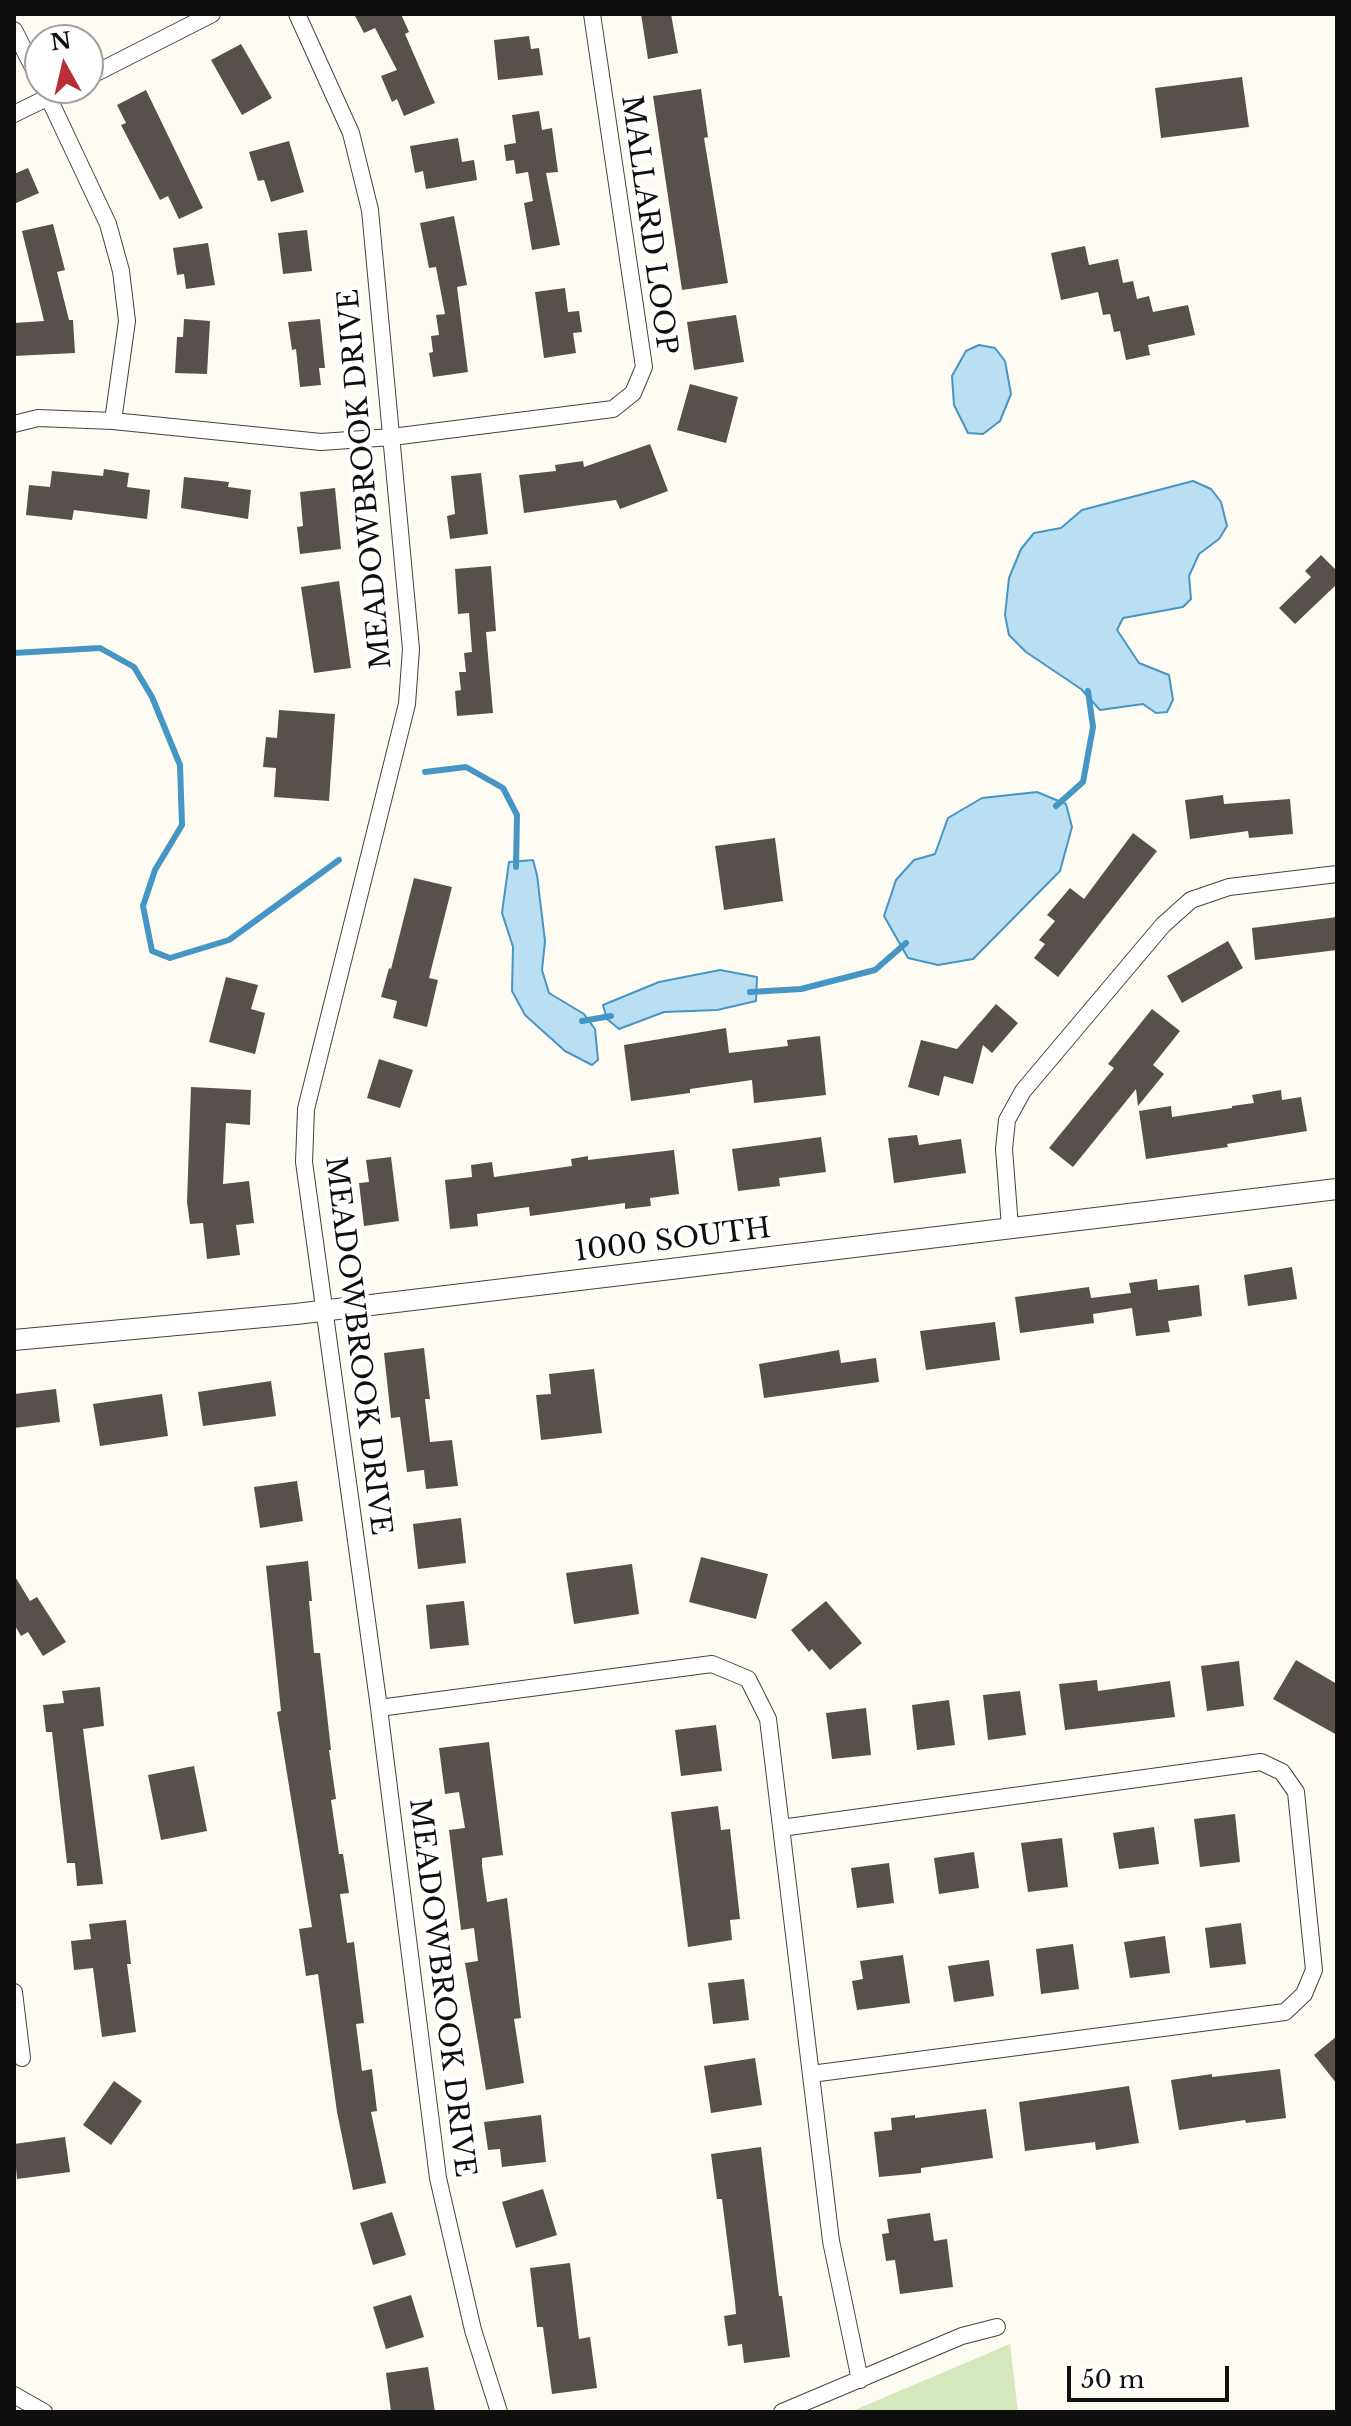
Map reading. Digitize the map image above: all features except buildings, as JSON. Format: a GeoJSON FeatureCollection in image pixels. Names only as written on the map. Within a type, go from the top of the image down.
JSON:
{"type":"FeatureCollection","features":[{"type":"Feature","properties":{"kind":"street"},"geometry":{"type":"LineString","coordinates":[[104,69],[212,14]]}},
{"type":"Feature","properties":{"kind":"street","name":"MEADOWBROOK DRIVE"},"geometry":{"type":"LineString","coordinates":[[297,14],[351,133],[370,210],[411,649],[407,704],[306,1109],[304,1162],[379,1708],[438,2178],[473,2330],[499,2412]]}},
{"type":"Feature","properties":{"kind":"street","name":"MALLARD LOOP"},"geometry":{"type":"LineString","coordinates":[[14,424],[38,418],[113,421],[321,442],[392,437],[613,409],[633,393],[644,367],[592,14]]}},
{"type":"Feature","properties":{"kind":"street"},"geometry":{"type":"LineString","coordinates":[[14,30],[24,50]]}},
{"type":"Feature","properties":{"kind":"street"},"geometry":{"type":"LineString","coordinates":[[51,104],[108,224],[121,271],[127,321],[113,421]]}},
{"type":"Feature","properties":{"kind":"street"},"geometry":{"type":"LineString","coordinates":[[1010,1227],[1004,1149],[1007,1120],[1023,1091],[1163,925],[1191,900],[1229,887],[1337,874]]}},
{"type":"Feature","properties":{"kind":"street","name":"1000 SOUTH"},"geometry":{"type":"LineString","coordinates":[[14,1340],[323,1311],[1337,1189]]}},
{"type":"Feature","properties":{"kind":"street"},"geometry":{"type":"LineString","coordinates":[[379,1708],[712,1664],[748,1679],[768,1719],[831,2241],[860,2380]]}},
{"type":"Feature","properties":{"kind":"street"},"geometry":{"type":"LineString","coordinates":[[781,1828],[1261,1762],[1282,1772],[1296,1792],[1314,1970],[1304,1994],[1285,2012],[811,2074]]}},
{"type":"Feature","properties":{"kind":"street"},"geometry":{"type":"LineString","coordinates":[[14,1992],[22,2058]]}},
{"type":"Feature","properties":{"kind":"street"},"geometry":{"type":"LineString","coordinates":[[782,2412],[962,2336],[997,2327]]}},
{"type":"Feature","properties":{"kind":"street"},"geometry":{"type":"LineString","coordinates":[[14,2395],[44,2412]]}},
{"type":"Feature","properties":{"kind":"green space"},"geometry":{"type":"Polygon","coordinates":[[[1010,2344],[1018,2412],[850,2412],[1010,2344]]]}},
{"type":"Feature","properties":{"kind":"water"},"geometry":{"type":"Polygon","coordinates":[[[979,345],[995,348],[1005,361],[1011,394],[1000,421],[983,434],[968,433],[954,405],[952,376],[966,351],[979,345]]]}},
{"type":"Feature","properties":{"kind":"water"},"geometry":{"type":"Polygon","coordinates":[[[1193,481],[1211,489],[1221,502],[1227,526],[1219,539],[1199,554],[1189,576],[1191,599],[1183,607],[1123,618],[1117,630],[1139,663],[1169,675],[1173,700],[1167,712],[1156,713],[1143,704],[1100,710],[1081,689],[1026,652],[1009,635],[1005,615],[1009,578],[1021,549],[1034,533],[1061,528],[1082,510],[1193,481]]]}},
{"type":"Feature","properties":{"kind":"water"},"geometry":{"type":"Polygon","coordinates":[[[1037,792],[1066,804],[1072,827],[1060,871],[973,959],[938,965],[908,958],[884,916],[896,880],[914,860],[935,854],[948,818],[982,798],[1037,792]]]}},
{"type":"Feature","properties":{"kind":"water"},"geometry":{"type":"Polygon","coordinates":[[[533,860],[545,941],[542,970],[549,993],[584,1014],[595,1029],[598,1060],[592,1065],[565,1051],[525,1015],[512,991],[513,947],[502,913],[509,862],[533,860]]]}},
{"type":"Feature","properties":{"kind":"water"},"geometry":{"type":"Polygon","coordinates":[[[720,970],[757,977],[756,1001],[717,1010],[664,1012],[619,1029],[607,1019],[603,1005],[659,982],[720,970]]]}},
{"type":"Feature","properties":{"kind":"waterway"},"geometry":{"type":"LineString","coordinates":[[14,653],[100,648],[134,667],[152,697],[180,765],[182,825],[155,870],[143,906],[152,951],[170,958],[229,940],[339,860]]}},
{"type":"Feature","properties":{"kind":"waterway"},"geometry":{"type":"LineString","coordinates":[[1056,806],[1083,782],[1093,727],[1088,691]]}},
{"type":"Feature","properties":{"kind":"waterway"},"geometry":{"type":"LineString","coordinates":[[425,772],[466,767],[503,788],[517,815],[516,867]]}},
{"type":"Feature","properties":{"kind":"waterway"},"geometry":{"type":"LineString","coordinates":[[750,992],[801,989],[875,970],[906,943]]}},
{"type":"Feature","properties":{"kind":"waterway"},"geometry":{"type":"LineString","coordinates":[[582,1021],[611,1016]]}}]}
